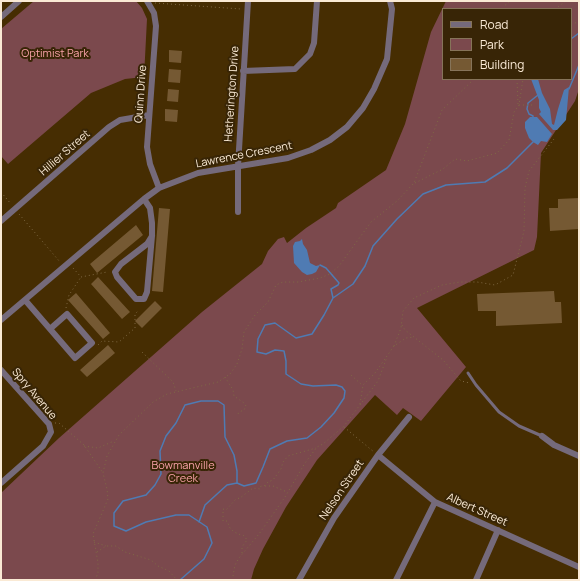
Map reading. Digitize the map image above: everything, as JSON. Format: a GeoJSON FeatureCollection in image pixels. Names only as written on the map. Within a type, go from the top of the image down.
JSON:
{"type":"FeatureCollection","features":[{"type":"Feature","properties":{"kind":"street"},"geometry":{"type":"LineString","coordinates":[[1,17],[19,1]]}},
{"type":"Feature","properties":{"kind":"street","name":"Quinn Drive"},"geometry":{"type":"LineString","coordinates":[[147,1],[154,13],[156,26],[147,147],[150,164],[160,188]]}},
{"type":"Feature","properties":{"kind":"street","name":"Hetherington Drive"},"geometry":{"type":"LineString","coordinates":[[238,212],[238,166],[248,1]]}},
{"type":"Feature","properties":{"kind":"street"},"geometry":{"type":"LineString","coordinates":[[243,71],[281,71],[295,69],[310,54],[314,43],[317,1]]}},
{"type":"Feature","properties":{"kind":"street","name":"Lawrence Crescent"},"geometry":{"type":"LineString","coordinates":[[1,320],[144,199],[160,188],[198,173],[288,158],[311,150],[330,140],[348,127],[363,108],[374,89],[387,59],[392,9],[390,1]]}},
{"type":"Feature","properties":{"kind":"street","name":"Hillier Street"},"geometry":{"type":"LineString","coordinates":[[1,221],[109,127],[120,120],[149,115]]}},
{"type":"Feature","properties":{"kind":"street"},"geometry":{"type":"LineString","coordinates":[[144,199],[150,208],[152,236],[147,292],[144,299],[136,299],[117,278],[115,272],[121,264],[147,244],[152,236]]}},
{"type":"Feature","properties":{"kind":"street"},"geometry":{"type":"LineString","coordinates":[[25,300],[50,329],[75,358],[92,343],[67,314],[50,329]]}},
{"type":"Feature","properties":{"kind":"street","name":"Spry Avenue"},"geometry":{"type":"LineString","coordinates":[[1,370],[49,424],[51,432],[43,446],[1,483]]}},
{"type":"Feature","properties":{"kind":"street","name":"Nelson Street"},"geometry":{"type":"LineString","coordinates":[[300,580],[334,518],[378,455],[409,417]]}},
{"type":"Feature","properties":{"kind":"street"},"geometry":{"type":"LineString","coordinates":[[542,436],[554,444],[579,456]]}},
{"type":"Feature","properties":{"kind":"street","name":"Albert Street"},"geometry":{"type":"LineString","coordinates":[[378,455],[435,502],[579,567]]}},
{"type":"Feature","properties":{"kind":"street"},"geometry":{"type":"LineString","coordinates":[[396,580],[435,502]]}},
{"type":"Feature","properties":{"kind":"street"},"geometry":{"type":"LineString","coordinates":[[476,580],[498,530]]}},
{"type":"Feature","properties":{"kind":"lane"},"geometry":{"type":"LineString","coordinates":[[468,373],[476,385],[500,412],[519,426],[542,436]]}},
{"type":"Feature","properties":{"kind":"path"},"geometry":{"type":"LineString","coordinates":[[557,8],[566,1]]}},
{"type":"Feature","properties":{"kind":"path"},"geometry":{"type":"LineString","coordinates":[[156,2],[248,9]]}},
{"type":"Feature","properties":{"kind":"path"},"geometry":{"type":"LineString","coordinates":[[414,183],[442,110],[473,80]]}},
{"type":"Feature","properties":{"kind":"path"},"geometry":{"type":"LineString","coordinates":[[517,80],[519,105]]}},
{"type":"Feature","properties":{"kind":"path"},"geometry":{"type":"LineString","coordinates":[[103,473],[106,456],[115,441],[153,402],[176,391],[218,382],[230,374],[238,364],[242,348],[242,338],[249,324],[255,315],[268,302],[276,285],[283,282],[308,281],[330,274],[339,266],[371,222],[397,201],[414,183],[443,169],[455,159],[467,161],[497,153],[509,140],[514,112],[519,105],[523,80]]}},
{"type":"Feature","properties":{"kind":"path"},"geometry":{"type":"LineString","coordinates":[[519,105],[533,105]]}},
{"type":"Feature","properties":{"kind":"path"},"geometry":{"type":"LineString","coordinates":[[360,404],[363,385],[387,357],[394,346],[402,324],[403,311],[414,298],[442,285],[460,282],[477,282],[495,285],[513,275],[524,231],[525,188],[529,172],[554,139]]}},
{"type":"Feature","properties":{"kind":"path"},"geometry":{"type":"LineString","coordinates":[[1,192],[64,266]]}},
{"type":"Feature","properties":{"kind":"path"},"geometry":{"type":"LineString","coordinates":[[73,268],[81,277]]}},
{"type":"Feature","properties":{"kind":"path"},"geometry":{"type":"LineString","coordinates":[[66,309],[69,295],[81,277],[107,272]]}},
{"type":"Feature","properties":{"kind":"path"},"geometry":{"type":"LineString","coordinates":[[98,345],[102,341],[119,342],[135,328],[135,314],[139,310]]}},
{"type":"Feature","properties":{"kind":"path"},"geometry":{"type":"LineString","coordinates":[[402,324],[406,330],[443,360],[460,381],[476,385]]}},
{"type":"Feature","properties":{"kind":"path"},"geometry":{"type":"LineString","coordinates":[[400,330],[406,330]]}},
{"type":"Feature","properties":{"kind":"path"},"geometry":{"type":"LineString","coordinates":[[394,346],[406,338],[414,337]]}},
{"type":"Feature","properties":{"kind":"path"},"geometry":{"type":"LineString","coordinates":[[142,352],[173,382],[176,391]]}},
{"type":"Feature","properties":{"kind":"path"},"geometry":{"type":"LineString","coordinates":[[242,554],[242,547],[247,540],[243,535],[234,532],[230,528],[227,521],[223,521],[224,513],[222,511],[253,488],[258,489],[273,480],[282,469],[283,462],[288,456],[323,444],[344,426],[378,381],[387,357]]}},
{"type":"Feature","properties":{"kind":"path"},"geometry":{"type":"LineString","coordinates":[[351,375],[363,385]]}},
{"type":"Feature","properties":{"kind":"path"},"geometry":{"type":"LineString","coordinates":[[225,378],[233,390],[234,396],[246,406],[244,410],[238,414]]}},
{"type":"Feature","properties":{"kind":"path"},"geometry":{"type":"LineString","coordinates":[[49,424],[59,423],[84,445],[103,473],[108,499],[93,534],[97,553],[98,573],[95,580]]}},
{"type":"Feature","properties":{"kind":"path"},"geometry":{"type":"LineString","coordinates":[[344,426],[378,455]]}},
{"type":"Feature","properties":{"kind":"path"},"geometry":{"type":"LineString","coordinates":[[84,445],[98,448],[115,441]]}},
{"type":"Feature","properties":{"kind":"path"},"geometry":{"type":"LineString","coordinates":[[234,580],[233,576],[235,565],[259,534],[304,463],[317,447]]}},
{"type":"Feature","properties":{"kind":"path"},"geometry":{"type":"LineString","coordinates":[[264,486],[272,486],[287,492]]}},
{"type":"Feature","properties":{"kind":"path"},"geometry":{"type":"LineString","coordinates":[[94,542],[106,546],[116,546],[132,555],[147,558],[177,580]]}},
{"type":"Feature","properties":{"kind":"path"},"geometry":{"type":"LineString","coordinates":[[97,553],[106,546]]}},
{"type":"Feature","properties":{"kind":"green space","name":"Optimist Park"},"geometry":{"type":"Polygon","coordinates":[[[34,1],[136,1],[142,8],[147,19],[144,77],[125,79],[91,93],[8,164],[1,156],[1,29],[34,1]]]}},
{"type":"Feature","properties":{"kind":"green space","name":"Bowmanville Creek"},"geometry":{"type":"Polygon","coordinates":[[[446,1],[579,1],[579,89],[575,101],[541,153],[537,237],[534,250],[417,308],[466,367],[421,421],[403,408],[397,415],[375,395],[317,460],[286,507],[263,549],[251,580],[1,580],[1,493],[59,438],[202,312],[262,264],[268,251],[278,239],[284,237],[287,243],[336,208],[338,203],[386,170],[405,124],[431,32],[442,9],[442,80],[572,80],[572,8],[443,8],[446,1]]]}},
{"type":"Feature","properties":{"kind":"water"},"geometry":{"type":"Polygon","coordinates":[[[531,80],[538,80],[542,93],[550,109],[552,124],[554,125],[564,90],[569,87],[566,120],[557,130],[553,130],[539,114],[541,112],[539,108],[539,100],[531,80]]]}},
{"type":"Feature","properties":{"kind":"water"},"geometry":{"type":"Polygon","coordinates":[[[530,117],[537,117],[552,134],[547,142],[541,141],[538,145],[529,138],[525,128],[525,122],[530,117]]]}},
{"type":"Feature","properties":{"kind":"water"},"geometry":{"type":"Polygon","coordinates":[[[302,239],[307,250],[310,263],[316,266],[320,265],[316,272],[312,274],[307,275],[302,272],[294,263],[293,246],[295,242],[302,239]]]}},
{"type":"Feature","properties":{"kind":"building"},"geometry":{"type":"Polygon","coordinates":[[[169,50],[182,51],[181,63],[169,62],[169,50]]]}},
{"type":"Feature","properties":{"kind":"building"},"geometry":{"type":"Polygon","coordinates":[[[169,69],[181,70],[180,83],[168,82],[169,69]]]}},
{"type":"Feature","properties":{"kind":"building"},"geometry":{"type":"Polygon","coordinates":[[[168,89],[179,90],[178,102],[167,101],[168,89]]]}},
{"type":"Feature","properties":{"kind":"building"},"geometry":{"type":"Polygon","coordinates":[[[165,109],[178,110],[177,122],[165,121],[165,109]]]}},
{"type":"Feature","properties":{"kind":"building"},"geometry":{"type":"Polygon","coordinates":[[[579,198],[579,229],[550,231],[549,208],[558,208],[558,199],[579,198]]]}},
{"type":"Feature","properties":{"kind":"building"},"geometry":{"type":"Polygon","coordinates":[[[159,208],[170,209],[163,292],[152,291],[159,208]]]}},
{"type":"Feature","properties":{"kind":"building"},"geometry":{"type":"Polygon","coordinates":[[[136,225],[143,235],[97,273],[90,264],[136,225]]]}},
{"type":"Feature","properties":{"kind":"building"},"geometry":{"type":"Polygon","coordinates":[[[98,277],[130,312],[122,319],[91,284],[98,277]]]}},
{"type":"Feature","properties":{"kind":"building"},"geometry":{"type":"Polygon","coordinates":[[[554,291],[555,302],[561,302],[562,323],[496,326],[496,311],[478,311],[477,294],[554,291]]]}},
{"type":"Feature","properties":{"kind":"building"},"geometry":{"type":"Polygon","coordinates":[[[76,293],[110,333],[103,339],[68,300],[76,293]]]}},
{"type":"Feature","properties":{"kind":"building"},"geometry":{"type":"Polygon","coordinates":[[[155,301],[162,308],[142,328],[135,321],[155,301]]]}},
{"type":"Feature","properties":{"kind":"building"},"geometry":{"type":"Polygon","coordinates":[[[108,345],[115,353],[87,377],[80,370],[108,345]]]}},
{"type":"Feature","properties":{"kind":"waterway","name":"Bowmanville Creek"},"geometry":{"type":"LineString","coordinates":[[572,38],[579,33]]}},
{"type":"Feature","properties":{"kind":"waterway","name":"Bowmanville Creek"},"geometry":{"type":"LineString","coordinates":[[569,89],[579,65]]}},
{"type":"Feature","properties":{"kind":"waterway"},"geometry":{"type":"LineString","coordinates":[[533,118],[527,109],[528,103],[538,95]]}},
{"type":"Feature","properties":{"kind":"waterway","name":"Bowmanville Creek"},"geometry":{"type":"LineString","coordinates":[[180,580],[204,559],[212,543],[207,527],[189,515],[176,515],[146,522],[126,531],[114,526],[114,513],[123,501],[146,495],[155,485],[161,474],[160,451],[166,436],[176,423],[185,405],[201,401],[218,401],[224,405],[225,437],[234,455],[237,471],[237,483],[244,486],[256,483],[270,449],[287,441],[307,438],[321,427],[334,413],[344,398],[345,391],[342,387],[336,385],[313,386],[301,384],[286,374],[284,351],[275,350],[266,354],[257,352],[258,339],[265,325],[275,323],[296,338],[312,334],[333,298],[353,284],[365,266],[373,246],[397,219],[423,194],[446,185],[485,182],[507,168],[533,142]]}},
{"type":"Feature","properties":{"kind":"waterway"},"geometry":{"type":"LineString","coordinates":[[320,265],[326,268],[339,283],[331,289],[333,298]]}},
{"type":"Feature","properties":{"kind":"waterway","name":"Bowmanville Creek"},"geometry":{"type":"LineString","coordinates":[[199,522],[205,505],[227,485],[237,483]]}}]}
